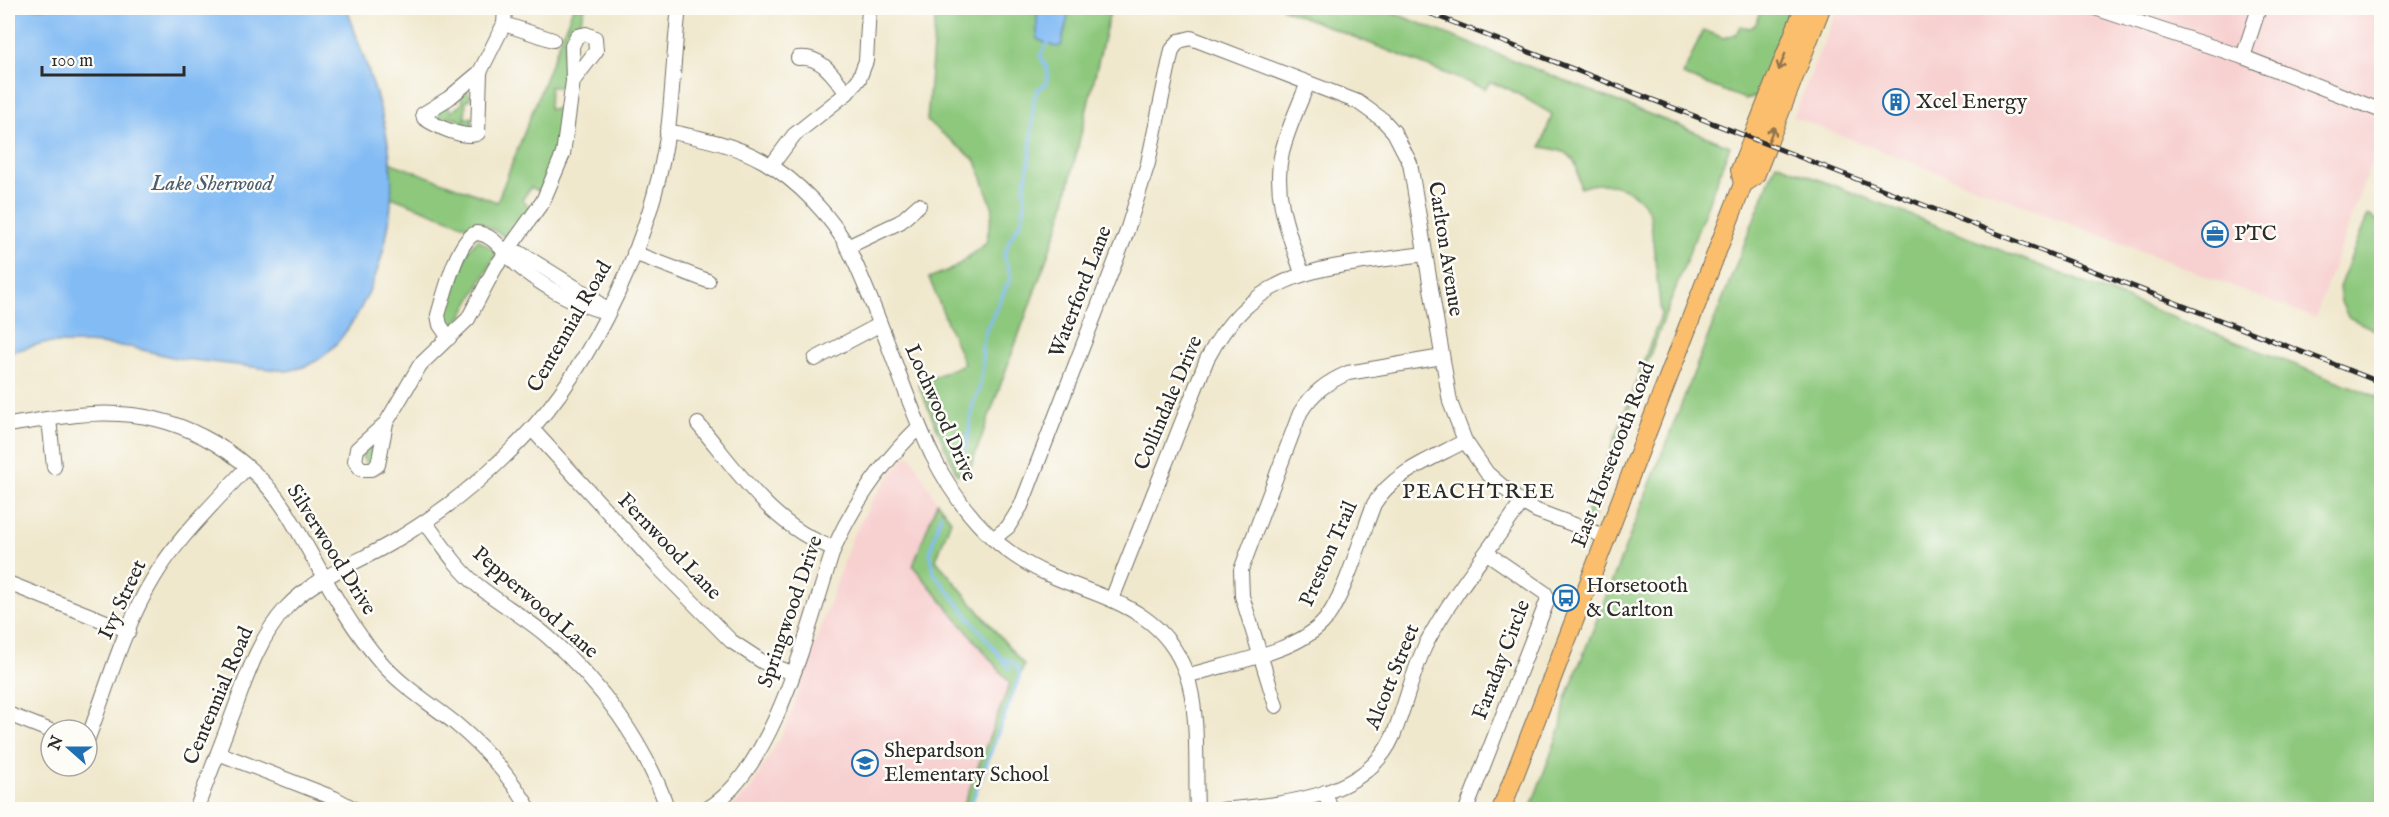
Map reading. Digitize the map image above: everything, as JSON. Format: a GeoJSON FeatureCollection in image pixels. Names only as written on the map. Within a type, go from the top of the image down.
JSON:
{"type":"FeatureCollection","features":[{"type":"Feature","properties":{"kind":"main road","name":"East Horsetooth Road"},"geometry":{"type":"LineString","coordinates":[[1501,810],[1743,184],[1740,170],[1804,8]]}},
{"type":"Feature","properties":{"kind":"main road","name":"East Horsetooth Road"},"geometry":{"type":"LineString","coordinates":[[1743,184],[1755,176],[1821,8]]}},
{"type":"Feature","properties":{"kind":"street"},"geometry":{"type":"LineString","coordinates":[[480,72],[478,133],[474,135],[456,132],[424,118],[423,114],[449,98],[480,72],[504,24],[504,8]]}},
{"type":"Feature","properties":{"kind":"street","name":"Centennial Road"},"geometry":{"type":"LineString","coordinates":[[196,810],[263,638],[288,606],[324,578],[378,551],[425,522],[497,464],[531,429],[563,389],[607,312],[634,253],[654,193],[668,131],[679,8]]}},
{"type":"Feature","properties":{"kind":"street"},"geometry":{"type":"LineString","coordinates":[[771,166],[794,135],[848,93],[859,80],[866,61],[869,8]]}},
{"type":"Feature","properties":{"kind":"street"},"geometry":{"type":"LineString","coordinates":[[2096,8],[2243,57],[2382,111]]}},
{"type":"Feature","properties":{"kind":"street"},"geometry":{"type":"LineString","coordinates":[[2243,57],[2259,8]]}},
{"type":"Feature","properties":{"kind":"street"},"geometry":{"type":"LineString","coordinates":[[504,24],[553,40]]}},
{"type":"Feature","properties":{"kind":"street","name":"Carlton Avenue"},"geometry":{"type":"LineString","coordinates":[[1175,45],[1179,41],[1191,38],[1358,102],[1383,120],[1394,132],[1410,163],[1450,402],[1465,441],[1487,473],[1522,502],[1607,537]]}},
{"type":"Feature","properties":{"kind":"street","name":"Waterford Lane"},"geometry":{"type":"LineString","coordinates":[[993,539],[1008,527],[1021,506],[1126,234],[1148,163],[1175,45]]}},
{"type":"Feature","properties":{"kind":"street"},"geometry":{"type":"LineString","coordinates":[[798,58],[805,57],[820,62],[848,93]]}},
{"type":"Feature","properties":{"kind":"street"},"geometry":{"type":"LineString","coordinates":[[386,423],[420,365],[468,319],[495,268],[543,201],[555,179],[564,147],[573,81]]}},
{"type":"Feature","properties":{"kind":"street"},"geometry":{"type":"LineString","coordinates":[[1302,273],[1282,211],[1279,172],[1285,142],[1308,83]]}},
{"type":"Feature","properties":{"kind":"street","name":"Lochwood Drive"},"geometry":{"type":"LineString","coordinates":[[668,131],[724,144],[771,166],[810,199],[847,247],[919,427],[954,496],[993,539],[1015,556],[1050,576],[1130,607],[1153,624],[1173,647],[1187,676],[1193,702],[1197,810]]}},
{"type":"Feature","properties":{"kind":"street"},"geometry":{"type":"LineString","coordinates":[[847,247],[900,222],[920,205]]}},
{"type":"Feature","properties":{"kind":"street"},"geometry":{"type":"LineString","coordinates":[[449,338],[440,325],[438,315],[459,253],[471,234],[481,233],[507,252],[520,254],[594,299],[607,312]]}},
{"type":"Feature","properties":{"kind":"street"},"geometry":{"type":"LineString","coordinates":[[634,253],[708,280]]}},
{"type":"Feature","properties":{"kind":"street","name":"Collindale Drive"},"geometry":{"type":"LineString","coordinates":[[1112,599],[1216,342],[1235,318],[1257,297],[1302,273],[1424,254]]}},
{"type":"Feature","properties":{"kind":"street"},"geometry":{"type":"LineString","coordinates":[[815,359],[879,325]]}},
{"type":"Feature","properties":{"kind":"street"},"geometry":{"type":"LineString","coordinates":[[1276,706],[1242,596],[1241,570],[1306,403],[1326,384],[1348,373],[1442,357]]}},
{"type":"Feature","properties":{"kind":"street","name":"Silverwood Drive"},"geometry":{"type":"LineString","coordinates":[[8,425],[49,419],[121,414],[153,419],[207,439],[247,466],[275,495],[354,627],[384,666],[420,699],[477,742],[504,771],[530,810]]}},
{"type":"Feature","properties":{"kind":"street"},"geometry":{"type":"LineString","coordinates":[[49,419],[54,467]]}},
{"type":"Feature","properties":{"kind":"street"},"geometry":{"type":"LineString","coordinates":[[698,424],[777,516],[805,537],[834,548]]}},
{"type":"Feature","properties":{"kind":"street","name":"Springwood Drive"},"geometry":{"type":"LineString","coordinates":[[705,810],[728,794],[746,775],[770,731],[834,548],[856,504],[872,479],[919,427]]}},
{"type":"Feature","properties":{"kind":"street","name":"Fernwood Lane"},"geometry":{"type":"LineString","coordinates":[[531,429],[650,559],[731,641],[763,662],[792,673]]}},
{"type":"Feature","properties":{"kind":"street","name":"Preston Trail"},"geometry":{"type":"LineString","coordinates":[[1187,676],[1295,643],[1307,636],[1326,619],[1336,602],[1374,504],[1388,485],[1465,441]]}},
{"type":"Feature","properties":{"kind":"street","name":"Ivy Street"},"geometry":{"type":"LineString","coordinates":[[96,718],[129,631],[162,564],[247,466]]}},
{"type":"Feature","properties":{"kind":"street","name":"Alcott Street"},"geometry":{"type":"LineString","coordinates":[[1222,810],[1274,804],[1325,792],[1350,782],[1366,771],[1386,748],[1399,721],[1427,643],[1522,502]]}},
{"type":"Feature","properties":{"kind":"street","name":"Pepperwood Lane"},"geometry":{"type":"LineString","coordinates":[[425,522],[459,567],[476,584],[547,636],[580,667],[625,724],[649,764],[668,810]]}},
{"type":"Feature","properties":{"kind":"street","name":"Faraday Circle"},"geometry":{"type":"LineString","coordinates":[[1466,810],[1548,599],[1545,593],[1487,553]]}},
{"type":"Feature","properties":{"kind":"street"},"geometry":{"type":"LineString","coordinates":[[8,583],[129,631]]}},
{"type":"Feature","properties":{"kind":"street"},"geometry":{"type":"LineString","coordinates":[[8,714],[39,726]]}},
{"type":"Feature","properties":{"kind":"street"},"geometry":{"type":"LineString","coordinates":[[218,753],[334,798],[356,810]]}},
{"type":"Feature","properties":{"kind":"street"},"geometry":{"type":"LineString","coordinates":[[1325,792],[1331,810]]}},
{"type":"Feature","properties":{"kind":"shaded area"},"geometry":{"type":"Polygon","coordinates":[[[1838,8],[2381,8],[2381,135],[2315,318],[1793,117],[1838,8]]]}},
{"type":"Feature","properties":{"kind":"shaded area"},"geometry":{"type":"Polygon","coordinates":[[[906,455],[911,456],[937,502],[913,566],[1010,683],[962,809],[730,810],[751,788],[785,729],[852,538],[873,499],[906,455]]]}},
{"type":"Feature","properties":{"kind":"green space"},"geometry":{"type":"Polygon","coordinates":[[[573,8],[585,8],[579,25],[565,41],[562,87],[550,87],[549,109],[560,109],[554,158],[540,192],[531,187],[522,200],[530,207],[510,235],[505,237],[480,222],[467,226],[391,197],[389,162],[497,202],[573,8]]]}},
{"type":"Feature","properties":{"kind":"green space"},"geometry":{"type":"Polygon","coordinates":[[[936,8],[1111,8],[1060,222],[971,466],[957,475],[918,384],[964,364],[929,278],[954,268],[986,243],[993,209],[976,161],[927,121],[936,8]]]}},
{"type":"Feature","properties":{"kind":"green space"},"geometry":{"type":"Polygon","coordinates":[[[1281,8],[1381,8],[1730,146],[1607,468],[1607,482],[1592,520],[1584,520],[1661,315],[1650,214],[1637,197],[1620,187],[1600,184],[1580,188],[1575,162],[1571,157],[1560,151],[1541,147],[1552,114],[1511,90],[1490,82],[1485,89],[1281,8]]]}},
{"type":"Feature","properties":{"kind":"green space"},"geometry":{"type":"Polygon","coordinates":[[[1761,8],[1790,8],[1757,96],[1745,99],[1683,75],[1703,30],[1724,38],[1736,34],[1740,26],[1750,28],[1756,24],[1761,8]]]}},
{"type":"Feature","properties":{"kind":"green space"},"geometry":{"type":"Polygon","coordinates":[[[467,90],[471,98],[466,101],[465,119],[472,117],[472,127],[467,131],[459,128],[464,123],[450,116],[442,122],[439,110],[448,105],[451,112],[463,103],[460,96],[467,90]]]}},
{"type":"Feature","properties":{"kind":"green space"},"geometry":{"type":"Polygon","coordinates":[[[1776,163],[2381,398],[2381,809],[1530,809],[1561,727],[1565,701],[1776,163]]]}},
{"type":"Feature","properties":{"kind":"green space"},"geometry":{"type":"Polygon","coordinates":[[[2368,215],[2381,222],[2381,333],[2348,317],[2341,302],[2339,287],[2368,215]]]}},
{"type":"Feature","properties":{"kind":"green space"},"geometry":{"type":"Polygon","coordinates":[[[478,239],[495,251],[496,255],[463,314],[456,323],[449,325],[444,323],[450,290],[466,255],[478,239]]]}},
{"type":"Feature","properties":{"kind":"green space"},"geometry":{"type":"Polygon","coordinates":[[[376,442],[372,462],[366,463],[361,455],[376,442]]]}},
{"type":"Feature","properties":{"kind":"green space"},"geometry":{"type":"Polygon","coordinates":[[[937,502],[951,520],[936,560],[1024,665],[969,809],[962,809],[1010,683],[913,566],[937,502]]]}},
{"type":"Feature","properties":{"kind":"water","name":"Lake Sherwood"},"geometry":{"type":"Polygon","coordinates":[[[8,8],[347,8],[384,122],[392,184],[388,231],[375,276],[355,318],[335,346],[309,365],[287,371],[176,358],[130,347],[88,343],[43,343],[8,353],[8,8]]]}},
{"type":"Feature","properties":{"kind":"water"},"geometry":{"type":"Polygon","coordinates":[[[1037,8],[1070,8],[1061,46],[1055,47],[1037,39],[1037,8]]]}},
{"type":"Feature","properties":{"kind":"waterway"},"geometry":{"type":"LineString","coordinates":[[959,461],[967,444],[973,404],[979,390],[983,366],[982,348],[986,330],[1011,277],[1004,256],[1010,239],[1021,222],[1025,205],[1024,188],[1030,156],[1034,98],[1038,89],[1046,84],[1048,70],[1040,56],[1048,42]]}},
{"type":"Feature","properties":{"kind":"waterway"},"geometry":{"type":"LineString","coordinates":[[941,514],[930,552],[934,573],[1010,669]]}},
{"type":"Feature","properties":{"kind":"waterway"},"geometry":{"type":"LineString","coordinates":[[969,810],[1020,675],[1017,667],[1010,660],[1004,659]]}},
{"type":"Feature","properties":{"kind":"railway"},"geometry":{"type":"LineString","coordinates":[[1416,8],[2382,383]]}},
{"type":"Feature","properties":{"kind":"place","name":"Xcel Energy"},"geometry":{"type":"Point","coordinates":[1896,102]}},
{"type":"Feature","properties":{"kind":"place","name":"PTC"},"geometry":{"type":"Point","coordinates":[2215,234]}},
{"type":"Feature","properties":{"kind":"place","name":"Horsetooth & Carlton"},"geometry":{"type":"Point","coordinates":[1566,598]}},
{"type":"Feature","properties":{"kind":"place","name":"Shepardson Elementary School"},"geometry":{"type":"Point","coordinates":[865,763]}},
{"type":"Feature","properties":{"kind":"district","name":"PEACHTREE"},"geometry":{"type":"Point","coordinates":[1479,492]}}]}
